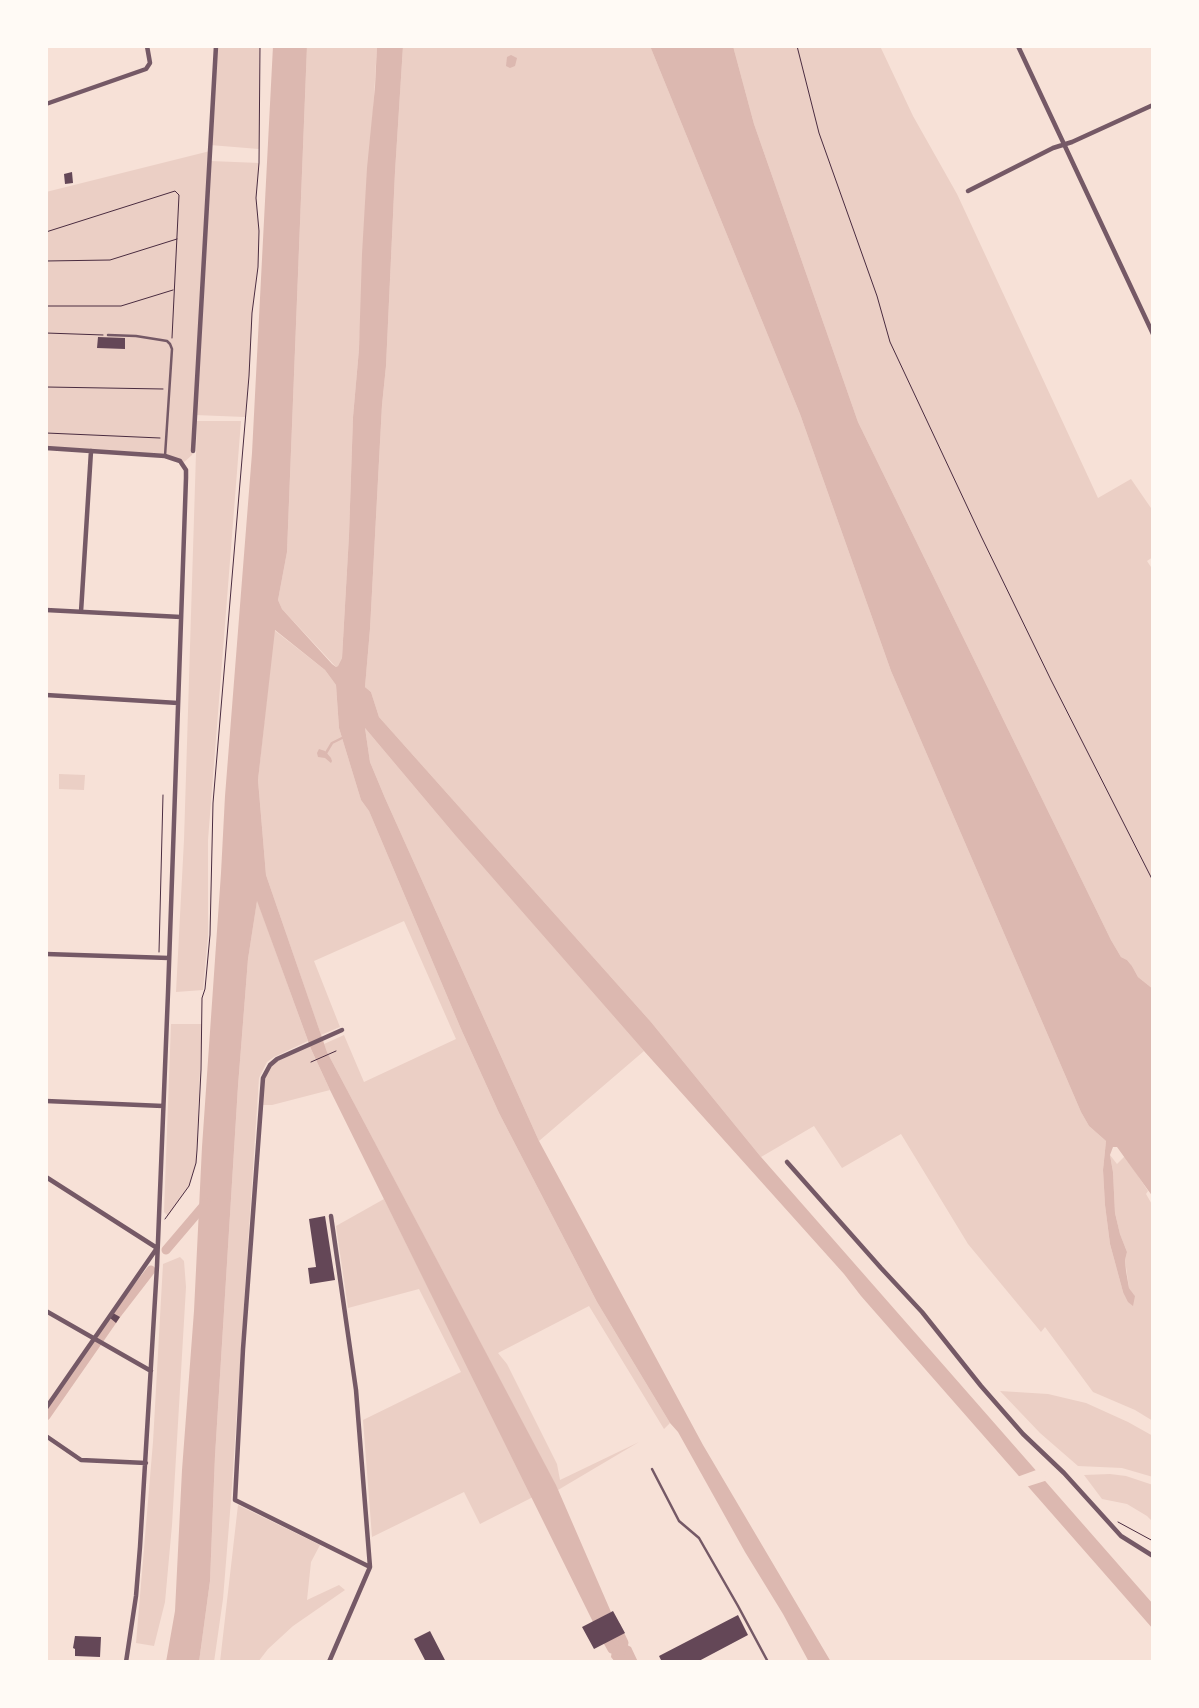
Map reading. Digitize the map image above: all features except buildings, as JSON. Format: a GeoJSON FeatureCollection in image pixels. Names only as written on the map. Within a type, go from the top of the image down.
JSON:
{"type":"FeatureCollection","features":[{"type":"Feature","properties":{"kind":"street"},"geometry":{"type":"LineString","coordinates":[[46,104],[146,69],[150,63],[147,46]]}},
{"type":"Feature","properties":{"kind":"street"},"geometry":{"type":"LineString","coordinates":[[193,451],[216,46]]}},
{"type":"Feature","properties":{"kind":"street"},"geometry":{"type":"LineString","coordinates":[[1018,46],[1153,334]]}},
{"type":"Feature","properties":{"kind":"street"},"geometry":{"type":"LineString","coordinates":[[968,191],[1053,148],[1064,145],[1153,105]]}},
{"type":"Feature","properties":{"kind":"street"},"geometry":{"type":"LineString","coordinates":[[46,448],[166,456],[180,461],[186,470],[157,1248],[146,1463],[136,1596],[126,1662]]}},
{"type":"Feature","properties":{"kind":"street"},"geometry":{"type":"LineString","coordinates":[[81,612],[91,451]]}},
{"type":"Feature","properties":{"kind":"street"},"geometry":{"type":"LineString","coordinates":[[46,610],[181,617]]}},
{"type":"Feature","properties":{"kind":"street"},"geometry":{"type":"LineString","coordinates":[[46,695],[178,704]]}},
{"type":"Feature","properties":{"kind":"street"},"geometry":{"type":"LineString","coordinates":[[46,954],[169,958]]}},
{"type":"Feature","properties":{"kind":"street"},"geometry":{"type":"LineString","coordinates":[[342,1030],[277,1059],[270,1065],[263,1078],[235,1500],[370,1567]]}},
{"type":"Feature","properties":{"kind":"street"},"geometry":{"type":"LineString","coordinates":[[46,1101],[163,1106]]}},
{"type":"Feature","properties":{"kind":"street"},"geometry":{"type":"LineString","coordinates":[[787,1162],[922,1312],[981,1386],[1023,1434],[1060,1469],[1121,1536],[1153,1556]]}},
{"type":"Feature","properties":{"kind":"street"},"geometry":{"type":"LineString","coordinates":[[46,1177],[157,1248]]}},
{"type":"Feature","properties":{"kind":"street"},"geometry":{"type":"LineString","coordinates":[[329,1662],[370,1567],[356,1390],[331,1216]]}},
{"type":"Feature","properties":{"kind":"street"},"geometry":{"type":"LineString","coordinates":[[46,1408],[157,1248]]}},
{"type":"Feature","properties":{"kind":"street"},"geometry":{"type":"LineString","coordinates":[[46,1311],[150,1371]]}},
{"type":"Feature","properties":{"kind":"street"},"geometry":{"type":"LineString","coordinates":[[46,1436],[81,1460],[146,1463]]}},
{"type":"Feature","properties":{"kind":"lane"},"geometry":{"type":"LineString","coordinates":[[108,335],[136,336],[167,341],[170,344],[172,349],[166,456]]}},
{"type":"Feature","properties":{"kind":"lane"},"geometry":{"type":"LineString","coordinates":[[652,1469],[680,1521],[699,1538],[768,1662]]}},
{"type":"Feature","properties":{"kind":"path"},"geometry":{"type":"LineString","coordinates":[[158,1227],[189,1186],[196,1163],[201,1070],[202,998],[205,989],[210,935],[213,803],[249,376],[252,313],[258,267],[259,231],[256,198],[260,46]]}},
{"type":"Feature","properties":{"kind":"path"},"geometry":{"type":"LineString","coordinates":[[797,46],[820,133],[877,296],[890,342],[980,536],[1153,881]]}},
{"type":"Feature","properties":{"kind":"path"},"geometry":{"type":"LineString","coordinates":[[46,232],[175,191],[179,195],[173,332],[170,344]]}},
{"type":"Feature","properties":{"kind":"path"},"geometry":{"type":"LineString","coordinates":[[46,261],[110,260],[177,239]]}},
{"type":"Feature","properties":{"kind":"path"},"geometry":{"type":"LineString","coordinates":[[46,306],[121,306],[174,290]]}},
{"type":"Feature","properties":{"kind":"path"},"geometry":{"type":"LineString","coordinates":[[46,333],[108,335]]}},
{"type":"Feature","properties":{"kind":"path"},"geometry":{"type":"LineString","coordinates":[[46,387],[170,389]]}},
{"type":"Feature","properties":{"kind":"path"},"geometry":{"type":"LineString","coordinates":[[46,434],[167,438]]}},
{"type":"Feature","properties":{"kind":"path"},"geometry":{"type":"LineString","coordinates":[[158,958],[163,795]]}},
{"type":"Feature","properties":{"kind":"path"},"geometry":{"type":"LineString","coordinates":[[311,1062],[336,1051]]}},
{"type":"Feature","properties":{"kind":"path"},"geometry":{"type":"LineString","coordinates":[[1114,1520],[1153,1541]]}},
{"type":"Feature","properties":{"kind":"shaded area"},"geometry":{"type":"Polygon","coordinates":[[[216,46],[260,46],[259,149],[210,145],[216,46]]]}},
{"type":"Feature","properties":{"kind":"shaded area"},"geometry":{"type":"Polygon","coordinates":[[[273,46],[307,46],[287,552],[278,600],[282,609],[332,664],[336,667],[338,666],[342,658],[353,417],[359,349],[362,254],[377,46],[403,46],[386,366],[365,687],[371,692],[379,717],[651,1022],[761,1157],[1153,1604],[1153,1629],[861,1296],[844,1274],[644,1051],[455,835],[365,728],[370,762],[385,798],[539,1141],[703,1445],[831,1662],[809,1662],[678,1432],[670,1423],[597,1302],[499,1113],[461,1029],[369,811],[361,800],[339,728],[336,685],[325,670],[275,630],[258,780],[266,875],[327,1052],[556,1485],[611,1612],[606,1615],[618,1640],[631,1647],[638,1662],[615,1662],[611,1657],[613,1643],[600,1618],[593,1622],[330,1090],[311,1049],[257,901],[248,959],[238,1086],[215,1456],[210,1581],[199,1662],[166,1662],[175,1611],[182,1470],[194,1311],[202,1147],[225,796],[252,453],[273,46]]]}},
{"type":"Feature","properties":{"kind":"shaded area"},"geometry":{"type":"Polygon","coordinates":[[[307,46],[377,46],[359,349],[353,417],[342,658],[336,667],[282,609],[278,600],[287,552],[307,46]]]}},
{"type":"Feature","properties":{"kind":"shaded area"},"geometry":{"type":"Polygon","coordinates":[[[403,46],[650,46],[800,414],[891,671],[1081,1112],[1089,1126],[1106,1141],[1103,1170],[1110,1244],[1123,1292],[1135,1296],[1129,1288],[1125,1260],[1127,1252],[1115,1213],[1113,1172],[1110,1155],[1117,1164],[1125,1156],[1148,1191],[1146,1194],[1153,1206],[1153,1421],[1135,1410],[1093,1392],[1045,1327],[1041,1332],[968,1244],[901,1134],[842,1168],[814,1126],[761,1157],[651,1022],[379,717],[371,692],[365,687],[386,366],[403,46]]]}},
{"type":"Feature","properties":{"kind":"shaded area"},"geometry":{"type":"Polygon","coordinates":[[[650,46],[733,46],[754,124],[858,422],[1111,940],[1121,957],[1127,960],[1138,977],[1153,989],[1153,1197],[1117,1147],[1113,1147],[1110,1155],[1113,1172],[1115,1213],[1127,1252],[1125,1260],[1129,1288],[1135,1296],[1133,1306],[1128,1302],[1123,1292],[1110,1244],[1103,1170],[1106,1141],[1089,1126],[1081,1112],[891,671],[800,414],[650,46]]]}},
{"type":"Feature","properties":{"kind":"shaded area"},"geometry":{"type":"Polygon","coordinates":[[[733,46],[880,46],[913,116],[957,194],[1098,498],[1131,479],[1153,511],[1153,557],[1147,561],[1153,570],[1153,989],[1138,977],[1127,960],[1121,957],[1111,940],[858,422],[754,124],[733,46]]]}},
{"type":"Feature","properties":{"kind":"shaded area"},"geometry":{"type":"Polygon","coordinates":[[[511,55],[517,58],[515,66],[510,68],[506,66],[507,57],[511,55]]]}},
{"type":"Feature","properties":{"kind":"shaded area"},"geometry":{"type":"Polygon","coordinates":[[[210,151],[210,161],[259,163],[256,198],[259,231],[258,267],[252,313],[245,417],[195,415],[192,455],[182,464],[175,458],[46,448],[46,192],[210,151]]]}},
{"type":"Feature","properties":{"kind":"shaded area"},"geometry":{"type":"Polygon","coordinates":[[[197,421],[241,421],[208,840],[208,936],[203,990],[176,992],[184,840],[197,421]]]}},
{"type":"Feature","properties":{"kind":"shaded area"},"geometry":{"type":"Polygon","coordinates":[[[274,630],[325,670],[336,685],[339,728],[361,800],[369,811],[461,1029],[499,1113],[597,1302],[670,1423],[664,1429],[589,1306],[498,1353],[507,1364],[557,1464],[560,1480],[639,1442],[558,1490],[324,1044],[344,1035],[364,1082],[456,1039],[404,921],[314,961],[340,1027],[321,1035],[266,875],[258,780],[274,630]]]}},
{"type":"Feature","properties":{"kind":"shaded area"},"geometry":{"type":"Polygon","coordinates":[[[365,728],[455,835],[644,1051],[539,1141],[385,798],[370,762],[365,728]]]}},
{"type":"Feature","properties":{"kind":"shaded area"},"geometry":{"type":"Polygon","coordinates":[[[319,749],[325,751],[331,758],[331,763],[325,758],[318,757],[319,749]]]}},
{"type":"Feature","properties":{"kind":"shaded area"},"geometry":{"type":"Polygon","coordinates":[[[59,774],[85,775],[84,790],[59,789],[59,774]]]}},
{"type":"Feature","properties":{"kind":"shaded area"},"geometry":{"type":"Polygon","coordinates":[[[257,900],[308,1041],[267,1062],[259,1078],[223,1599],[214,1662],[199,1662],[210,1581],[215,1456],[238,1086],[248,959],[257,900]]]}},
{"type":"Feature","properties":{"kind":"shaded area"},"geometry":{"type":"Polygon","coordinates":[[[171,1024],[202,1024],[196,1163],[189,1186],[168,1216],[164,1212],[171,1024]]]}},
{"type":"Feature","properties":{"kind":"shaded area"},"geometry":{"type":"Polygon","coordinates":[[[309,1045],[330,1090],[272,1105],[260,1105],[261,1087],[270,1065],[309,1045]]]}},
{"type":"Feature","properties":{"kind":"shaded area"},"geometry":{"type":"Polygon","coordinates":[[[384,1199],[533,1497],[480,1524],[464,1492],[372,1537],[363,1420],[461,1372],[419,1289],[348,1308],[336,1226],[384,1199]]]}},
{"type":"Feature","properties":{"kind":"shaded area"},"geometry":{"type":"Polygon","coordinates":[[[180,1257],[184,1261],[186,1287],[172,1525],[165,1602],[154,1646],[136,1643],[153,1442],[163,1264],[180,1257]]]}},
{"type":"Feature","properties":{"kind":"shaded area"},"geometry":{"type":"Polygon","coordinates":[[[1000,1391],[1048,1394],[1086,1403],[1128,1422],[1153,1436],[1153,1477],[1122,1468],[1078,1466],[1040,1433],[1000,1391]]]}},
{"type":"Feature","properties":{"kind":"shaded area"},"geometry":{"type":"Polygon","coordinates":[[[1110,1474],[1126,1476],[1153,1485],[1153,1522],[1147,1516],[1127,1504],[1102,1499],[1084,1475],[1110,1474]]]}},
{"type":"Feature","properties":{"kind":"shaded area"},"geometry":{"type":"Polygon","coordinates":[[[238,1505],[320,1545],[311,1562],[307,1600],[339,1585],[345,1590],[293,1626],[268,1649],[258,1662],[220,1662],[238,1505]]]}},
{"type":"Feature","properties":{"kind":"pier"},"geometry":{"type":"Polygon","coordinates":[[[1039,1469],[1048,1480],[1026,1487],[1017,1477],[1039,1469]]]}},
{"type":"Feature","properties":{"kind":"waterway"},"geometry":{"type":"LineString","coordinates":[[326,753],[332,743],[342,738]]}},
{"type":"Feature","properties":{"kind":"waterway"},"geometry":{"type":"LineString","coordinates":[[166,1250],[206,1203]]}},
{"type":"Feature","properties":{"kind":"waterway"},"geometry":{"type":"LineString","coordinates":[[46,1416],[117,1314],[151,1270]]}},
{"type":"Feature","properties":{"kind":"waterway"},"geometry":{"type":"LineString","coordinates":[[602,1631],[612,1649],[621,1651],[624,1643],[616,1626]]}}]}
